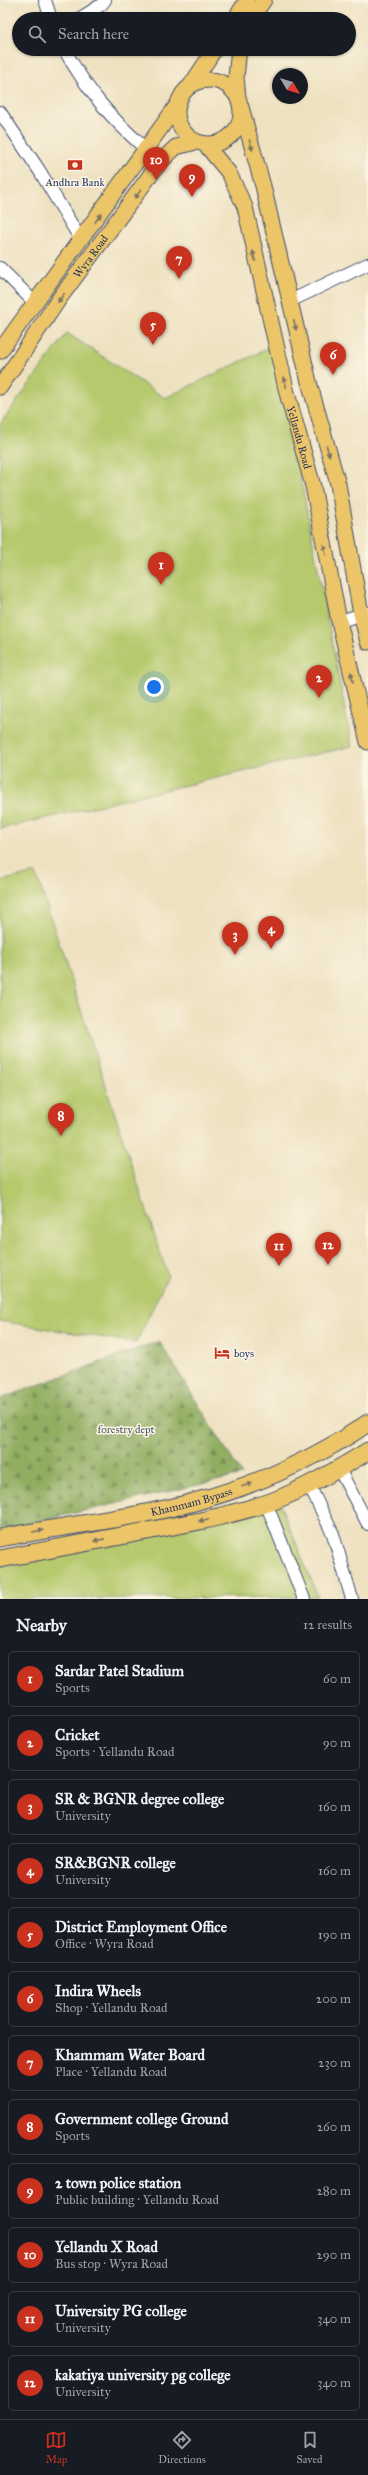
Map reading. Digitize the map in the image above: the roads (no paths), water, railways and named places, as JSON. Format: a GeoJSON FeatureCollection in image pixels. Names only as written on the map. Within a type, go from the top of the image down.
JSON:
{"type":"FeatureCollection","features":[{"type":"Feature","properties":{"kind":"highway","name":"Khammam Bypass"},"geometry":{"type":"LineString","coordinates":[[0,1538],[131,1516],[194,1502],[266,1479],[300,1463],[368,1423]]}},
{"type":"Feature","properties":{"kind":"highway","name":"Khammam Bypass"},"geometry":{"type":"LineString","coordinates":[[0,1559],[205,1520],[266,1503],[309,1485],[368,1451]]}},
{"type":"Feature","properties":{"kind":"main road"},"geometry":{"type":"LineString","coordinates":[[239,12],[247,0]]}},
{"type":"Feature","properties":{"kind":"main road"},"geometry":{"type":"LineString","coordinates":[[256,12],[264,0]]}},
{"type":"Feature","properties":{"kind":"main road","name":"Wyra Road"},"geometry":{"type":"LineString","coordinates":[[0,351],[146,149],[178,104],[185,91],[191,86],[210,56]]}},
{"type":"Feature","properties":{"kind":"main road","name":"Wyra Road"},"geometry":{"type":"LineString","coordinates":[[0,387],[60,299],[160,162],[176,147],[224,140],[232,135],[240,117],[236,77],[238,56]]}},
{"type":"Feature","properties":{"kind":"main road"},"geometry":{"type":"LineString","coordinates":[[191,86],[201,81],[217,81],[231,89],[239,103]]}},
{"type":"Feature","properties":{"kind":"main road","name":"Yellandu Road"},"geometry":{"type":"LineString","coordinates":[[239,103],[263,186],[309,382],[338,484],[364,613],[368,642]]}},
{"type":"Feature","properties":{"kind":"main road"},"geometry":{"type":"LineString","coordinates":[[178,104],[176,113],[180,126],[188,137],[200,143]]}},
{"type":"Feature","properties":{"kind":"main road","name":"Yellandu Road"},"geometry":{"type":"LineString","coordinates":[[200,143],[230,173],[245,207],[286,385],[313,486],[339,621],[368,742]]}},
{"type":"Feature","properties":{"kind":"street"},"geometry":{"type":"LineString","coordinates":[[45,0],[48,12]]}},
{"type":"Feature","properties":{"kind":"street"},"geometry":{"type":"LineString","coordinates":[[90,12],[101,5],[105,0]]}},
{"type":"Feature","properties":{"kind":"street"},"geometry":{"type":"LineString","coordinates":[[68,56],[85,86],[116,124],[146,149]]}},
{"type":"Feature","properties":{"kind":"street"},"geometry":{"type":"LineString","coordinates":[[0,112],[39,170],[81,240]]}},
{"type":"Feature","properties":{"kind":"street"},"geometry":{"type":"LineString","coordinates":[[290,301],[368,264]]}},
{"type":"Feature","properties":{"kind":"street"},"geometry":{"type":"LineString","coordinates":[[0,268],[34,302]]}},
{"type":"Feature","properties":{"kind":"street"},"geometry":{"type":"LineString","coordinates":[[339,621],[364,613]]}},
{"type":"Feature","properties":{"kind":"street"},"geometry":{"type":"LineString","coordinates":[[339,1469],[368,1524]]}},
{"type":"Feature","properties":{"kind":"street"},"geometry":{"type":"LineString","coordinates":[[309,1485],[333,1534],[352,1599]]}},
{"type":"Feature","properties":{"kind":"street"},"geometry":{"type":"LineString","coordinates":[[266,1503],[304,1599]]}},
{"type":"Feature","properties":{"kind":"place","name":"Andhra Bank"},"geometry":{"type":"Point","coordinates":[75,165]}},
{"type":"Feature","properties":{"kind":"place","name":"Yellandu X Road"},"geometry":{"type":"Point","coordinates":[156,180]}},
{"type":"Feature","properties":{"kind":"place","name":"2 town police station"},"geometry":{"type":"Point","coordinates":[192,197]}},
{"type":"Feature","properties":{"kind":"place","name":"Khammam Water Board"},"geometry":{"type":"Point","coordinates":[179,279]}},
{"type":"Feature","properties":{"kind":"place","name":"District Employment Office"},"geometry":{"type":"Point","coordinates":[153,345]}},
{"type":"Feature","properties":{"kind":"place","name":"Indira Wheels"},"geometry":{"type":"Point","coordinates":[333,375]}},
{"type":"Feature","properties":{"kind":"place","name":"Sardar Patel Stadium"},"geometry":{"type":"Point","coordinates":[161,585]}},
{"type":"Feature","properties":{"kind":"place","name":"Cricket"},"geometry":{"type":"Point","coordinates":[319,698]}},
{"type":"Feature","properties":{"kind":"place","name":"SR&BGNR college"},"geometry":{"type":"Point","coordinates":[271,949]}},
{"type":"Feature","properties":{"kind":"place","name":"SR & BGNR degree college"},"geometry":{"type":"Point","coordinates":[235,955]}},
{"type":"Feature","properties":{"kind":"place","name":"Government college Ground"},"geometry":{"type":"Point","coordinates":[61,1136]}},
{"type":"Feature","properties":{"kind":"place","name":"kakatiya university pg college"},"geometry":{"type":"Point","coordinates":[328,1265]}},
{"type":"Feature","properties":{"kind":"place","name":"University PG college"},"geometry":{"type":"Point","coordinates":[279,1266]}},
{"type":"Feature","properties":{"kind":"place","name":"boys"},"geometry":{"type":"Point","coordinates":[222,1353]}},
{"type":"Feature","properties":{"kind":"park label","name":"forestry dept"},"geometry":{"type":"Point","coordinates":[126,1429]}}]}
